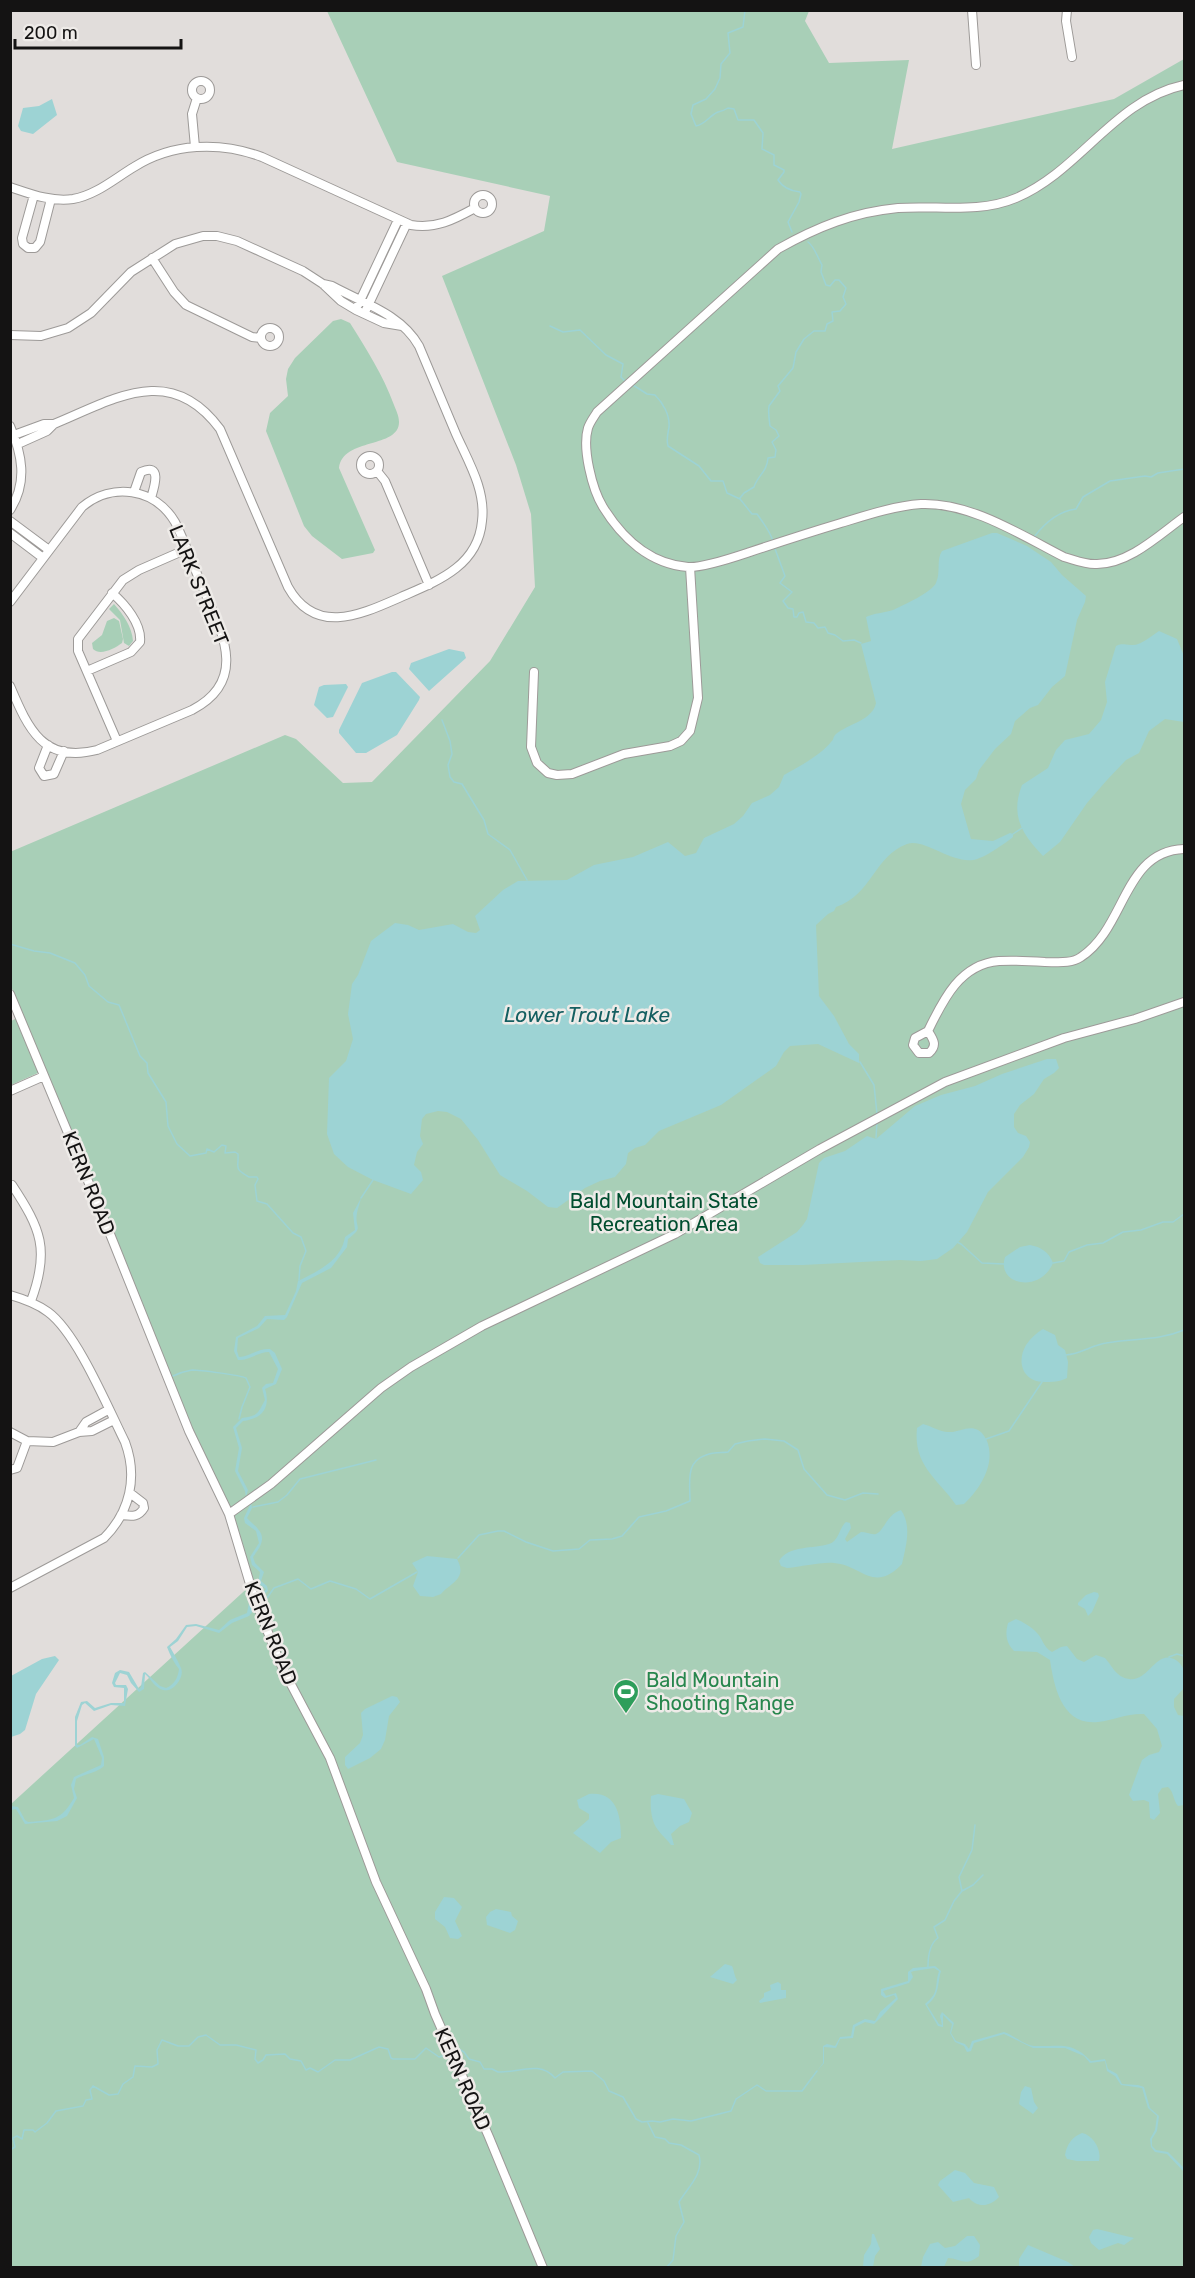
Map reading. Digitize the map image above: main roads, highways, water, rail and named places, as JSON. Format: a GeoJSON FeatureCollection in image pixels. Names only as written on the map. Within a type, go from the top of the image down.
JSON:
{"type":"FeatureCollection","features":[{"type":"Feature","properties":{"kind":"water"},"geometry":{"type":"Polygon","coordinates":[[[52,99],[57,115],[33,134],[21,131],[18,126],[23,108],[39,106],[52,99]]]}},
{"type":"Feature","properties":{"kind":"water","name":"Lower Trout Lake"},"geometry":{"type":"Polygon","coordinates":[[[992,533],[1027,546],[1051,562],[1086,596],[1085,602],[1077,620],[1065,676],[1052,687],[1038,705],[1030,708],[1015,721],[1011,734],[995,749],[979,770],[976,779],[965,790],[961,804],[971,839],[993,841],[1010,833],[1013,837],[988,854],[973,860],[955,858],[921,844],[907,844],[887,857],[858,894],[836,907],[816,925],[819,996],[834,1016],[849,1044],[859,1054],[859,1063],[818,1044],[790,1046],[776,1066],[721,1105],[659,1131],[645,1145],[628,1153],[626,1164],[615,1177],[585,1188],[557,1208],[548,1207],[500,1175],[478,1140],[461,1119],[447,1112],[438,1111],[426,1114],[422,1119],[420,1136],[423,1144],[417,1152],[414,1165],[421,1172],[423,1180],[411,1194],[373,1180],[348,1167],[334,1154],[327,1134],[329,1078],[346,1061],[353,1039],[348,1014],[352,984],[358,975],[371,941],[395,923],[419,930],[453,924],[468,932],[476,933],[480,930],[475,916],[503,890],[518,881],[567,880],[594,865],[633,857],[668,842],[685,856],[696,853],[704,838],[734,824],[752,803],[770,795],[779,787],[784,775],[816,756],[827,747],[836,734],[865,718],[874,709],[876,703],[861,644],[871,641],[866,617],[893,610],[933,587],[938,575],[939,558],[942,551],[992,533]]]}},
{"type":"Feature","properties":{"kind":"water"},"geometry":{"type":"Polygon","coordinates":[[[1159,631],[1177,639],[1184,656],[1184,722],[1165,719],[1149,731],[1139,753],[1126,760],[1107,780],[1087,803],[1060,842],[1043,856],[1029,840],[1020,824],[1017,806],[1022,785],[1048,768],[1056,750],[1065,740],[1089,734],[1101,720],[1107,702],[1105,682],[1116,646],[1138,644],[1159,631]]]}},
{"type":"Feature","properties":{"kind":"water"},"geometry":{"type":"Polygon","coordinates":[[[449,649],[464,652],[466,658],[429,691],[409,669],[411,663],[449,649]]]}},
{"type":"Feature","properties":{"kind":"water"},"geometry":{"type":"Polygon","coordinates":[[[396,672],[420,697],[419,700],[397,735],[366,753],[356,753],[339,730],[362,683],[396,672]]]}},
{"type":"Feature","properties":{"kind":"water"},"geometry":{"type":"Polygon","coordinates":[[[346,684],[348,687],[333,717],[327,718],[314,705],[319,687],[346,684]]]}},
{"type":"Feature","properties":{"kind":"water"},"geometry":{"type":"Polygon","coordinates":[[[1047,1059],[1056,1059],[1059,1068],[1044,1079],[1034,1094],[1020,1105],[1014,1114],[1014,1127],[1018,1133],[1026,1136],[1030,1142],[1029,1147],[1023,1157],[988,1192],[967,1232],[953,1248],[937,1259],[921,1261],[803,1265],[764,1265],[760,1263],[758,1257],[797,1232],[807,1219],[819,1163],[824,1158],[845,1151],[867,1136],[876,1139],[915,1106],[1047,1059]]]}},
{"type":"Feature","properties":{"kind":"water"},"geometry":{"type":"Polygon","coordinates":[[[361,1198],[356,1218],[358,1229],[348,1239],[347,1247],[331,1268],[302,1283],[284,1320],[267,1319],[259,1328],[238,1338],[239,1357],[270,1349],[275,1353],[282,1369],[276,1384],[265,1389],[266,1407],[260,1415],[243,1421],[236,1428],[242,1448],[238,1471],[248,1490],[246,1497],[235,1471],[239,1448],[233,1427],[242,1418],[254,1415],[258,1411],[265,1400],[262,1388],[266,1384],[273,1383],[278,1369],[269,1352],[238,1360],[234,1351],[236,1337],[257,1326],[265,1316],[285,1315],[298,1281],[334,1259],[345,1237],[355,1230],[353,1213],[361,1198]]]}},
{"type":"Feature","properties":{"kind":"water"},"geometry":{"type":"Polygon","coordinates":[[[1030,1245],[1044,1251],[1053,1263],[1047,1273],[1039,1279],[1021,1282],[1007,1274],[1004,1267],[1005,1257],[1020,1247],[1030,1245]]]}},
{"type":"Feature","properties":{"kind":"water"},"geometry":{"type":"Polygon","coordinates":[[[1043,1329],[1055,1335],[1058,1345],[1065,1350],[1068,1362],[1067,1378],[1053,1382],[1037,1381],[1031,1379],[1023,1370],[1023,1351],[1034,1336],[1043,1329]]]}},
{"type":"Feature","properties":{"kind":"water"},"geometry":{"type":"Polygon","coordinates":[[[923,1424],[947,1432],[975,1429],[981,1432],[987,1441],[989,1458],[985,1476],[976,1491],[964,1504],[956,1505],[923,1462],[917,1441],[917,1428],[923,1424]]]}},
{"type":"Feature","properties":{"kind":"water"},"geometry":{"type":"Polygon","coordinates":[[[251,1503],[252,1508],[247,1518],[262,1536],[258,1551],[253,1557],[255,1563],[264,1572],[261,1581],[267,1586],[268,1591],[252,1605],[253,1611],[249,1616],[232,1623],[219,1633],[196,1626],[187,1627],[178,1641],[170,1647],[182,1672],[180,1680],[171,1689],[160,1689],[145,1674],[144,1689],[139,1692],[127,1675],[120,1673],[115,1683],[126,1685],[128,1689],[125,1706],[111,1705],[94,1711],[85,1703],[82,1705],[77,1721],[77,1745],[92,1737],[98,1739],[104,1757],[104,1766],[76,1779],[74,1789],[77,1798],[67,1816],[57,1821],[25,1824],[16,1809],[11,1810],[11,1806],[18,1807],[28,1822],[56,1818],[65,1811],[74,1798],[71,1785],[74,1777],[101,1765],[102,1758],[94,1739],[77,1748],[75,1746],[75,1717],[81,1702],[87,1701],[95,1708],[111,1703],[124,1703],[124,1688],[114,1687],[112,1683],[115,1673],[120,1670],[129,1672],[139,1689],[145,1672],[160,1686],[169,1687],[175,1681],[179,1669],[167,1647],[186,1625],[196,1624],[219,1630],[230,1620],[247,1613],[249,1603],[258,1598],[266,1589],[258,1583],[260,1572],[252,1565],[250,1557],[259,1543],[256,1531],[245,1523],[244,1518],[251,1503]]]}},
{"type":"Feature","properties":{"kind":"water"},"geometry":{"type":"Polygon","coordinates":[[[901,1510],[907,1529],[906,1543],[902,1564],[892,1573],[883,1577],[868,1576],[834,1563],[787,1568],[781,1566],[779,1561],[788,1552],[823,1546],[832,1542],[846,1522],[850,1523],[851,1528],[845,1539],[847,1542],[861,1532],[876,1534],[892,1515],[901,1510]]]}},
{"type":"Feature","properties":{"kind":"water"},"geometry":{"type":"Polygon","coordinates":[[[427,1556],[457,1559],[460,1566],[457,1580],[441,1594],[433,1597],[420,1596],[413,1586],[418,1572],[412,1563],[427,1556]]]}},
{"type":"Feature","properties":{"kind":"water"},"geometry":{"type":"Polygon","coordinates":[[[1094,1592],[1099,1596],[1088,1616],[1085,1609],[1078,1603],[1086,1595],[1094,1592]]]}},
{"type":"Feature","properties":{"kind":"water"},"geometry":{"type":"Polygon","coordinates":[[[1016,1619],[1035,1631],[1052,1652],[1067,1646],[1077,1659],[1084,1662],[1096,1655],[1105,1658],[1118,1674],[1125,1678],[1136,1679],[1157,1662],[1168,1657],[1181,1664],[1184,1688],[1174,1699],[1174,1707],[1178,1715],[1184,1716],[1184,1805],[1178,1806],[1168,1787],[1162,1788],[1158,1794],[1160,1813],[1154,1820],[1150,1818],[1149,1802],[1133,1801],[1129,1795],[1142,1760],[1159,1752],[1162,1746],[1157,1729],[1144,1714],[1098,1722],[1086,1722],[1076,1718],[1068,1711],[1057,1693],[1050,1660],[1037,1652],[1014,1651],[1009,1645],[1006,1635],[1008,1623],[1016,1619]]]}},
{"type":"Feature","properties":{"kind":"water"},"geometry":{"type":"Polygon","coordinates":[[[55,1656],[59,1660],[36,1694],[25,1730],[11,1737],[11,1676],[42,1659],[55,1656]]]}},
{"type":"Feature","properties":{"kind":"water"},"geometry":{"type":"Polygon","coordinates":[[[392,1696],[397,1697],[400,1702],[389,1716],[381,1749],[370,1758],[348,1769],[345,1765],[345,1757],[360,1743],[363,1735],[361,1713],[392,1696]]]}},
{"type":"Feature","properties":{"kind":"water"},"geometry":{"type":"Polygon","coordinates":[[[589,1794],[598,1794],[611,1801],[616,1807],[620,1821],[621,1838],[611,1842],[600,1853],[573,1833],[589,1819],[589,1814],[579,1808],[577,1800],[589,1794]]]}},
{"type":"Feature","properties":{"kind":"water"},"geometry":{"type":"Polygon","coordinates":[[[658,1794],[684,1799],[692,1813],[689,1822],[671,1834],[674,1845],[671,1845],[660,1832],[652,1818],[651,1796],[658,1794]]]}},
{"type":"Feature","properties":{"kind":"water"},"geometry":{"type":"Polygon","coordinates":[[[444,1897],[454,1898],[462,1907],[455,1921],[462,1936],[458,1939],[450,1938],[445,1927],[435,1919],[435,1912],[444,1897]]]}},
{"type":"Feature","properties":{"kind":"water"},"geometry":{"type":"Polygon","coordinates":[[[496,1909],[511,1912],[518,1921],[515,1930],[510,1933],[487,1925],[486,1917],[496,1909]]]}},
{"type":"Feature","properties":{"kind":"water"},"geometry":{"type":"Polygon","coordinates":[[[725,1964],[733,1968],[737,1980],[733,1984],[710,1977],[725,1964]]]}},
{"type":"Feature","properties":{"kind":"water"},"geometry":{"type":"Polygon","coordinates":[[[935,1966],[941,1971],[937,1990],[927,2005],[939,2024],[942,2025],[940,2016],[942,2012],[954,2023],[951,2033],[956,2041],[965,2044],[969,2049],[972,2041],[1004,2032],[1030,2045],[1071,2047],[1084,2054],[1091,2061],[1105,2059],[1108,2069],[1117,2074],[1122,2084],[1144,2087],[1150,2108],[1159,2116],[1152,2146],[1156,2150],[1168,2152],[1184,2168],[1184,2172],[1167,2154],[1155,2152],[1151,2147],[1150,2139],[1155,2130],[1157,2116],[1148,2108],[1142,2088],[1121,2085],[1115,2076],[1107,2071],[1105,2061],[1090,2063],[1084,2056],[1065,2048],[1033,2048],[1004,2034],[974,2043],[971,2051],[967,2052],[964,2046],[955,2042],[950,2033],[952,2024],[943,2015],[943,2027],[938,2026],[925,2004],[936,1989],[939,1971],[934,1968],[911,1972],[913,1977],[909,1983],[883,1991],[886,1996],[896,1993],[898,1999],[874,2024],[865,2022],[855,2027],[853,2038],[840,2039],[836,2048],[824,2047],[824,2063],[817,2071],[823,2063],[823,2046],[827,2044],[835,2046],[840,2037],[851,2036],[853,2025],[865,2019],[875,2021],[880,2012],[896,1998],[894,1995],[885,1998],[881,1995],[881,1989],[908,1981],[908,1972],[913,1968],[935,1966]]]}},
{"type":"Feature","properties":{"kind":"water"},"geometry":{"type":"Polygon","coordinates":[[[778,1982],[781,1984],[781,1990],[786,1990],[786,1998],[760,2003],[764,1993],[771,1990],[770,1985],[778,1982]]]}},
{"type":"Feature","properties":{"kind":"water"},"geometry":{"type":"Polygon","coordinates":[[[1025,2086],[1031,2088],[1038,2108],[1033,2114],[1019,2104],[1021,2092],[1025,2086]]]}},
{"type":"Feature","properties":{"kind":"water"},"geometry":{"type":"Polygon","coordinates":[[[1082,2133],[1096,2144],[1099,2161],[1067,2159],[1065,2155],[1069,2144],[1082,2133]]]}},
{"type":"Feature","properties":{"kind":"water"},"geometry":{"type":"Polygon","coordinates":[[[955,2170],[965,2173],[974,2183],[994,2187],[999,2197],[992,2203],[984,2205],[969,2198],[953,2202],[938,2185],[955,2170]]]}},
{"type":"Feature","properties":{"kind":"water"},"geometry":{"type":"Polygon","coordinates":[[[1093,2230],[1134,2238],[1124,2245],[1118,2243],[1099,2250],[1091,2243],[1089,2237],[1093,2230]]]}},
{"type":"Feature","properties":{"kind":"water"},"geometry":{"type":"Polygon","coordinates":[[[872,2234],[880,2249],[875,2256],[873,2267],[863,2267],[864,2255],[871,2244],[872,2234]]]}},
{"type":"Feature","properties":{"kind":"water"},"geometry":{"type":"Polygon","coordinates":[[[967,2236],[974,2236],[980,2245],[979,2256],[967,2262],[948,2258],[944,2267],[921,2267],[930,2244],[938,2242],[945,2248],[955,2246],[967,2236]]]}},
{"type":"Feature","properties":{"kind":"water"},"geometry":{"type":"Polygon","coordinates":[[[1028,2245],[1075,2267],[1019,2267],[1019,2259],[1028,2245]]]}},
{"type":"Feature","properties":{"kind":"waterway"},"geometry":{"type":"LineString","coordinates":[[745,10],[743,27],[728,33],[730,53],[721,64],[720,78],[715,89],[706,99],[693,105],[691,114],[696,126],[715,113],[728,108],[734,109],[738,120],[754,120],[763,133],[762,149],[774,155],[774,165],[784,170],[778,180],[785,187],[801,194],[788,222],[792,232]]}},
{"type":"Feature","properties":{"kind":"waterway"},"geometry":{"type":"LineString","coordinates":[[740,498],[754,487],[766,467],[768,458],[775,457],[776,450],[772,442],[779,436],[770,426],[769,406],[780,391],[778,386],[793,368],[796,352],[804,339],[814,331],[825,331],[827,324],[833,321],[832,312],[840,311],[846,304],[843,297],[846,288],[839,280],[835,280],[830,286],[826,285],[821,272],[822,265],[808,242]]}},
{"type":"Feature","properties":{"kind":"waterway"},"geometry":{"type":"LineString","coordinates":[[550,326],[563,332],[580,330],[606,355],[623,364],[621,377],[626,382]]}},
{"type":"Feature","properties":{"kind":"waterway"},"geometry":{"type":"LineString","coordinates":[[633,385],[647,394],[655,395],[663,405],[669,423],[668,446],[699,466],[711,481],[723,481],[727,493],[740,499],[752,514],[757,514],[769,531],[773,542]]}},
{"type":"Feature","properties":{"kind":"waterway"},"geometry":{"type":"LineString","coordinates":[[1034,537],[1052,519],[1064,512],[1076,509],[1083,497],[1110,481],[1151,477],[1158,473],[1184,469]]}},
{"type":"Feature","properties":{"kind":"waterway"},"geometry":{"type":"LineString","coordinates":[[774,546],[785,576],[780,583],[792,592],[783,601],[788,608],[793,609],[794,617],[803,612],[806,622],[814,623],[818,628],[825,627],[828,633],[843,641],[854,640],[861,643]]}},
{"type":"Feature","properties":{"kind":"waterway"},"geometry":{"type":"LineString","coordinates":[[442,720],[452,754],[448,765],[450,777],[454,782],[462,784],[484,820],[488,834],[510,850],[527,880]]}},
{"type":"Feature","properties":{"kind":"waterway"},"geometry":{"type":"LineString","coordinates":[[1013,834],[1022,828]]}},
{"type":"Feature","properties":{"kind":"waterway"},"geometry":{"type":"LineString","coordinates":[[10,944],[50,953],[75,963],[85,975],[89,986],[108,1002],[119,1005],[140,1056],[147,1063],[148,1073],[166,1102],[168,1126],[177,1144],[190,1156],[206,1153],[207,1149],[214,1152],[222,1145],[226,1146],[225,1153],[238,1154],[238,1165],[241,1172],[258,1179],[255,1185],[257,1201],[267,1204],[293,1233],[301,1237],[306,1251],[300,1266],[299,1280]]}},
{"type":"Feature","properties":{"kind":"waterway"},"geometry":{"type":"LineString","coordinates":[[860,1062],[874,1085],[877,1114]]}},
{"type":"Feature","properties":{"kind":"waterway"},"geometry":{"type":"LineString","coordinates":[[876,1138],[877,1122]]}},
{"type":"Feature","properties":{"kind":"waterway"},"geometry":{"type":"LineString","coordinates":[[361,1198],[373,1180]]}},
{"type":"Feature","properties":{"kind":"waterway"},"geometry":{"type":"LineString","coordinates":[[1053,1263],[1064,1261],[1069,1252],[1087,1245],[1103,1243],[1123,1232],[1141,1230],[1163,1222],[1173,1222],[1184,1214]]}},
{"type":"Feature","properties":{"kind":"waterway"},"geometry":{"type":"LineString","coordinates":[[957,1242],[982,1263],[1004,1264]]}},
{"type":"Feature","properties":{"kind":"waterway"},"geometry":{"type":"LineString","coordinates":[[1066,1355],[1101,1344],[1155,1338],[1184,1330]]}},
{"type":"Feature","properties":{"kind":"waterway"},"geometry":{"type":"LineString","coordinates":[[173,1376],[192,1370],[246,1378],[250,1387],[239,1419]]}},
{"type":"Feature","properties":{"kind":"waterway"},"geometry":{"type":"LineString","coordinates":[[986,1439],[1009,1431],[1042,1382]]}},
{"type":"Feature","properties":{"kind":"waterway"},"geometry":{"type":"LineString","coordinates":[[458,1558],[479,1535],[498,1531],[504,1531],[526,1542],[553,1551],[579,1549],[590,1540],[622,1536],[639,1517],[666,1511],[690,1501],[691,1471],[698,1460],[714,1453],[728,1452],[735,1444],[748,1441],[765,1439],[784,1441],[798,1450],[804,1469],[827,1495],[845,1500],[863,1493],[878,1494]]}},
{"type":"Feature","properties":{"kind":"waterway"},"geometry":{"type":"LineString","coordinates":[[253,1507],[278,1502],[300,1479],[376,1460]]}},
{"type":"Feature","properties":{"kind":"waterway"},"geometry":{"type":"LineString","coordinates":[[262,1598],[267,1598],[274,1588],[298,1579],[311,1589],[330,1581],[356,1589],[370,1599],[417,1572]]}},
{"type":"Feature","properties":{"kind":"waterway"},"geometry":{"type":"LineString","coordinates":[[1169,1657],[1177,1654],[1184,1656]]}},
{"type":"Feature","properties":{"kind":"waterway"},"geometry":{"type":"LineString","coordinates":[[962,1891],[959,1877],[972,1850],[975,1825]]}},
{"type":"Feature","properties":{"kind":"waterway"},"geometry":{"type":"LineString","coordinates":[[928,1967],[931,1947],[938,1938],[934,1927],[945,1920],[954,1901],[962,1891],[973,1885],[983,1875]]}},
{"type":"Feature","properties":{"kind":"waterway"},"geometry":{"type":"LineString","coordinates":[[10,2150],[15,2147],[13,2138],[17,2136],[22,2139],[24,2130],[35,2132],[47,2123],[56,2111],[83,2106],[86,2100],[92,2099],[90,2090],[93,2086],[109,2095],[118,2094],[123,2084],[133,2077],[135,2066],[152,2067],[158,2064],[157,2050],[162,2040],[178,2046],[189,2046],[198,2037],[206,2035],[220,2045],[236,2045],[256,2050],[255,2059],[258,2063],[266,2055],[285,2054],[290,2059],[301,2061],[306,2070],[310,2068],[318,2072],[335,2060],[350,2060],[379,2047],[388,2049],[393,2059],[415,2059],[426,2048],[439,2057],[449,2054]]}},
{"type":"Feature","properties":{"kind":"waterway"},"geometry":{"type":"LineString","coordinates":[[456,2050],[459,2049],[469,2059],[480,2062],[484,2069],[498,2072],[535,2068],[555,2078],[563,2072],[592,2071],[604,2081],[609,2091],[623,2097],[636,2119],[642,2122],[673,2119],[691,2121],[731,2111],[736,2099],[757,2085],[766,2091],[802,2091],[817,2071]]}},
{"type":"Feature","properties":{"kind":"waterway"},"geometry":{"type":"LineString","coordinates":[[648,2123],[655,2137],[681,2145],[699,2155],[700,2162],[694,2180],[679,2202],[684,2222],[676,2236],[673,2260],[666,2268]]}},
{"type":"Feature","properties":{"kind":"place","name":"Bald Mountain Shooting Range"},"geometry":{"type":"Point","coordinates":[626,1715]}},
{"type":"Feature","properties":{"kind":"park label","name":"Bald Mountain State Recreation Area"},"geometry":{"type":"Point","coordinates":[664,1212]}}]}
